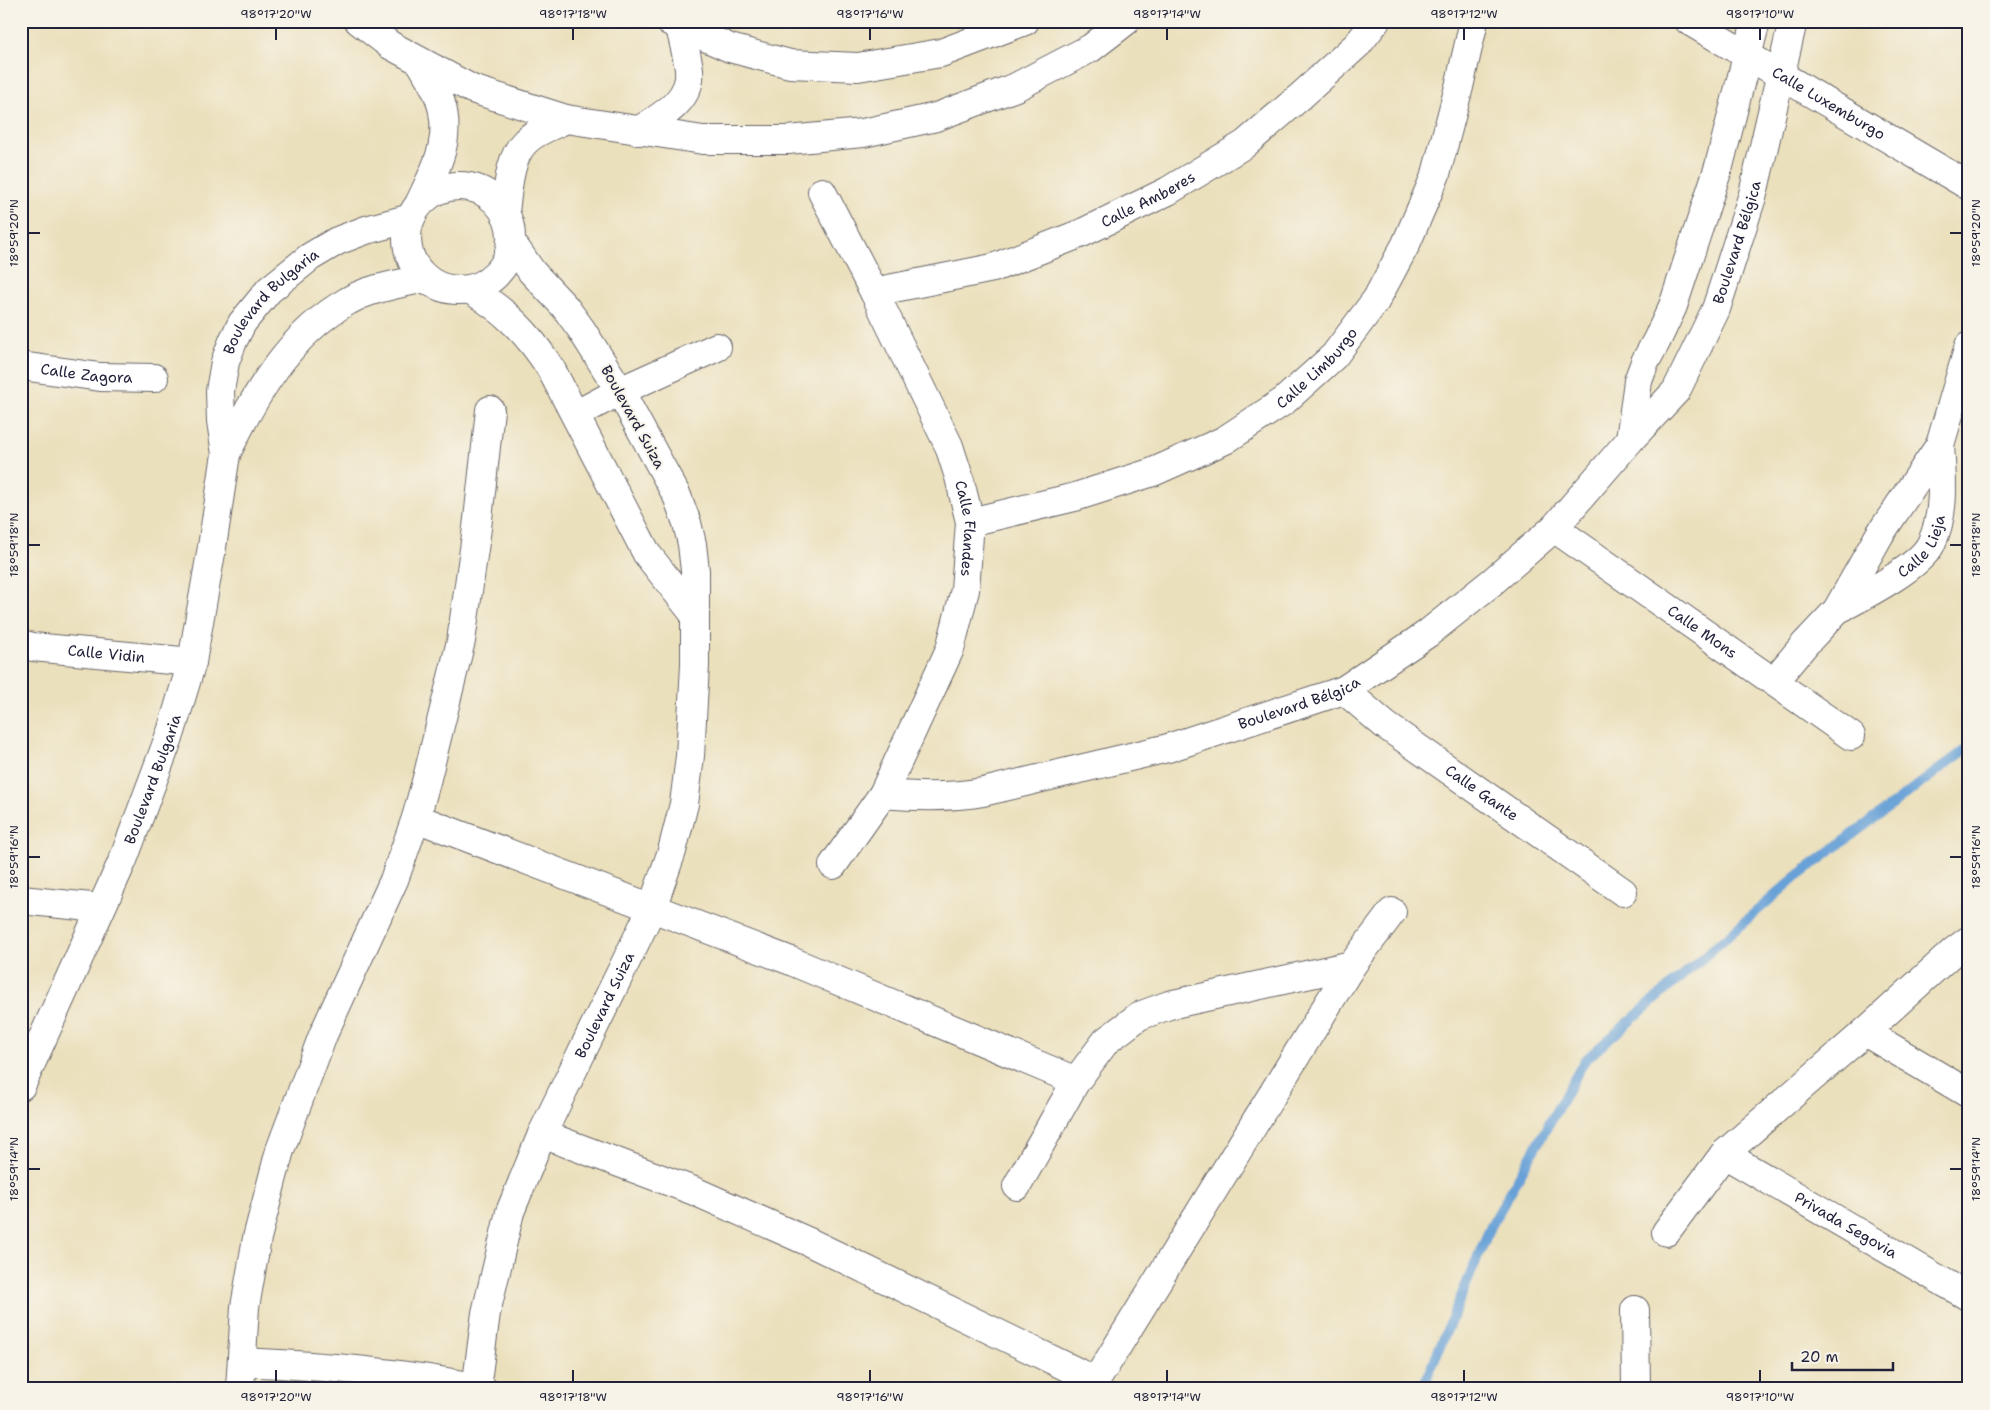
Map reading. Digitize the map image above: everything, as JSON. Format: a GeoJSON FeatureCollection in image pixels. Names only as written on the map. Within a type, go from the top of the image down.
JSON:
{"type":"FeatureCollection","features":[{"type":"Feature","properties":{"kind":"street"},"geometry":{"type":"LineString","coordinates":[[674,24],[730,48],[790,64],[858,67],[941,53],[1025,21]]}},
{"type":"Feature","properties":{"kind":"street"},"geometry":{"type":"LineString","coordinates":[[368,25],[390,45],[472,89],[566,120],[703,140],[788,140],[863,133],[936,117],[1016,87],[1092,48],[1126,21]]}},
{"type":"Feature","properties":{"kind":"street","name":"Calle Amberes"},"geometry":{"type":"LineString","coordinates":[[874,292],[993,268],[1082,233],[1168,191],[1245,144],[1358,44],[1376,21]]}},
{"type":"Feature","properties":{"kind":"street","name":"Calle Limburgo"},"geometry":{"type":"LineString","coordinates":[[970,522],[1075,497],[1153,472],[1225,440],[1284,402],[1334,356],[1376,300],[1406,244],[1432,183],[1459,87],[1474,21]]}},
{"type":"Feature","properties":{"kind":"street","name":"Calle Luxemburgo"},"geometry":{"type":"LineString","coordinates":[[1689,21],[1969,186]]}},
{"type":"Feature","properties":{"kind":"street"},"geometry":{"type":"LineString","coordinates":[[1630,440],[1638,381],[1645,362],[1673,306],[1719,166],[1756,21]]}},
{"type":"Feature","properties":{"kind":"street","name":"Boulevard Bélgica"},"geometry":{"type":"LineString","coordinates":[[882,794],[922,798],[952,797],[983,792],[1168,748],[1344,690],[1427,634],[1492,582],[1554,528],[1630,440],[1676,391],[1716,309],[1752,194],[1793,21]]}},
{"type":"Feature","properties":{"kind":"street"},"geometry":{"type":"LineString","coordinates":[[638,131],[670,110],[681,97],[688,82],[689,71],[674,24]]}},
{"type":"Feature","properties":{"kind":"street"},"geometry":{"type":"LineString","coordinates":[[415,211],[432,193],[448,187],[464,186],[480,190],[494,199],[505,212],[510,227],[512,243],[508,259],[499,273],[486,284],[471,290],[454,291],[438,286],[424,278],[414,265],[407,250],[406,234],[415,211],[440,160],[444,140],[444,117],[439,96],[421,63]]}},
{"type":"Feature","properties":{"kind":"street"},"geometry":{"type":"LineString","coordinates":[[505,212],[512,170],[524,142],[537,133],[566,120]]}},
{"type":"Feature","properties":{"kind":"street","name":"Calle Flandes"},"geometry":{"type":"LineString","coordinates":[[822,192],[874,292],[949,446],[970,522],[965,590],[950,649],[882,794],[833,865]]}},
{"type":"Feature","properties":{"kind":"street","name":"Boulevard Bulgaria"},"geometry":{"type":"LineString","coordinates":[[21,1086],[123,860],[171,732],[192,662],[226,454],[220,391],[225,362],[242,323],[269,290],[310,257],[337,241],[415,211]]}},
{"type":"Feature","properties":{"kind":"street","name":"Boulevard Suiza"},"geometry":{"type":"LineString","coordinates":[[478,1388],[486,1313],[510,1212],[542,1134],[652,908],[672,851],[684,804],[690,756],[696,666],[695,571],[692,544],[688,523],[677,496],[620,391],[565,306],[532,272],[512,243]]}},
{"type":"Feature","properties":{"kind":"street"},"geometry":{"type":"LineString","coordinates":[[1693,244],[1733,255]]}},
{"type":"Feature","properties":{"kind":"street","name":"Boulevard Bulgaria"},"geometry":{"type":"LineString","coordinates":[[226,454],[263,387],[292,346],[304,334],[349,300],[371,291],[424,278]]}},
{"type":"Feature","properties":{"kind":"street"},"geometry":{"type":"LineString","coordinates":[[471,290],[508,316],[524,331],[551,369],[647,554],[695,615]]}},
{"type":"Feature","properties":{"kind":"street","name":"Calle Lieja"},"geometry":{"type":"LineString","coordinates":[[1774,681],[1805,644],[1838,610],[1880,534],[1940,445],[1969,346]]}},
{"type":"Feature","properties":{"kind":"street"},"geometry":{"type":"LineString","coordinates":[[575,416],[620,391],[717,347]]}},
{"type":"Feature","properties":{"kind":"street","name":"Calle Zagora"},"geometry":{"type":"LineString","coordinates":[[21,366],[100,377],[154,378]]}},
{"type":"Feature","properties":{"kind":"street"},"geometry":{"type":"LineString","coordinates":[[240,1389],[245,1307],[257,1238],[280,1150],[323,1035],[394,880],[416,818],[461,641],[477,528],[490,410]]}},
{"type":"Feature","properties":{"kind":"street","name":"Calle Lieja"},"geometry":{"type":"LineString","coordinates":[[1838,610],[1889,581],[1912,564],[1930,545],[1942,506],[1940,445]]}},
{"type":"Feature","properties":{"kind":"street","name":"Calle Mons"},"geometry":{"type":"LineString","coordinates":[[1554,528],[1851,736]]}},
{"type":"Feature","properties":{"kind":"street","name":"Calle Vidin"},"geometry":{"type":"LineString","coordinates":[[21,644],[33,647],[192,662]]}},
{"type":"Feature","properties":{"kind":"street","name":"Calle Gante"},"geometry":{"type":"LineString","coordinates":[[1344,690],[1385,725],[1623,892]]}},
{"type":"Feature","properties":{"kind":"street"},"geometry":{"type":"LineString","coordinates":[[416,818],[791,961],[1076,1081]]}},
{"type":"Feature","properties":{"kind":"street"},"geometry":{"type":"LineString","coordinates":[[21,900],[101,908]]}},
{"type":"Feature","properties":{"kind":"street"},"geometry":{"type":"LineString","coordinates":[[542,1134],[694,1191],[809,1242],[1093,1385],[1352,966],[1392,912]]}},
{"type":"Feature","properties":{"kind":"street"},"geometry":{"type":"LineString","coordinates":[[1666,1232],[1724,1154],[1865,1032],[1954,951],[1969,940]]}},
{"type":"Feature","properties":{"kind":"street"},"geometry":{"type":"LineString","coordinates":[[1017,1186],[1076,1081],[1106,1041],[1139,1016],[1170,1005],[1352,966]]}},
{"type":"Feature","properties":{"kind":"street"},"geometry":{"type":"LineString","coordinates":[[1865,1032],[1969,1094]]}},
{"type":"Feature","properties":{"kind":"street","name":"Privada Segovia"},"geometry":{"type":"LineString","coordinates":[[1724,1154],[1969,1297]]}},
{"type":"Feature","properties":{"kind":"street"},"geometry":{"type":"LineString","coordinates":[[1636,1310],[1636,1389]]}},
{"type":"Feature","properties":{"kind":"street"},"geometry":{"type":"LineString","coordinates":[[243,1362],[400,1374],[478,1388]]}},
{"type":"Feature","properties":{"kind":"waterway"},"geometry":{"type":"LineString","coordinates":[[1422,1389],[1490,1228],[1585,1060],[1796,877],[1969,747]]}}]}
